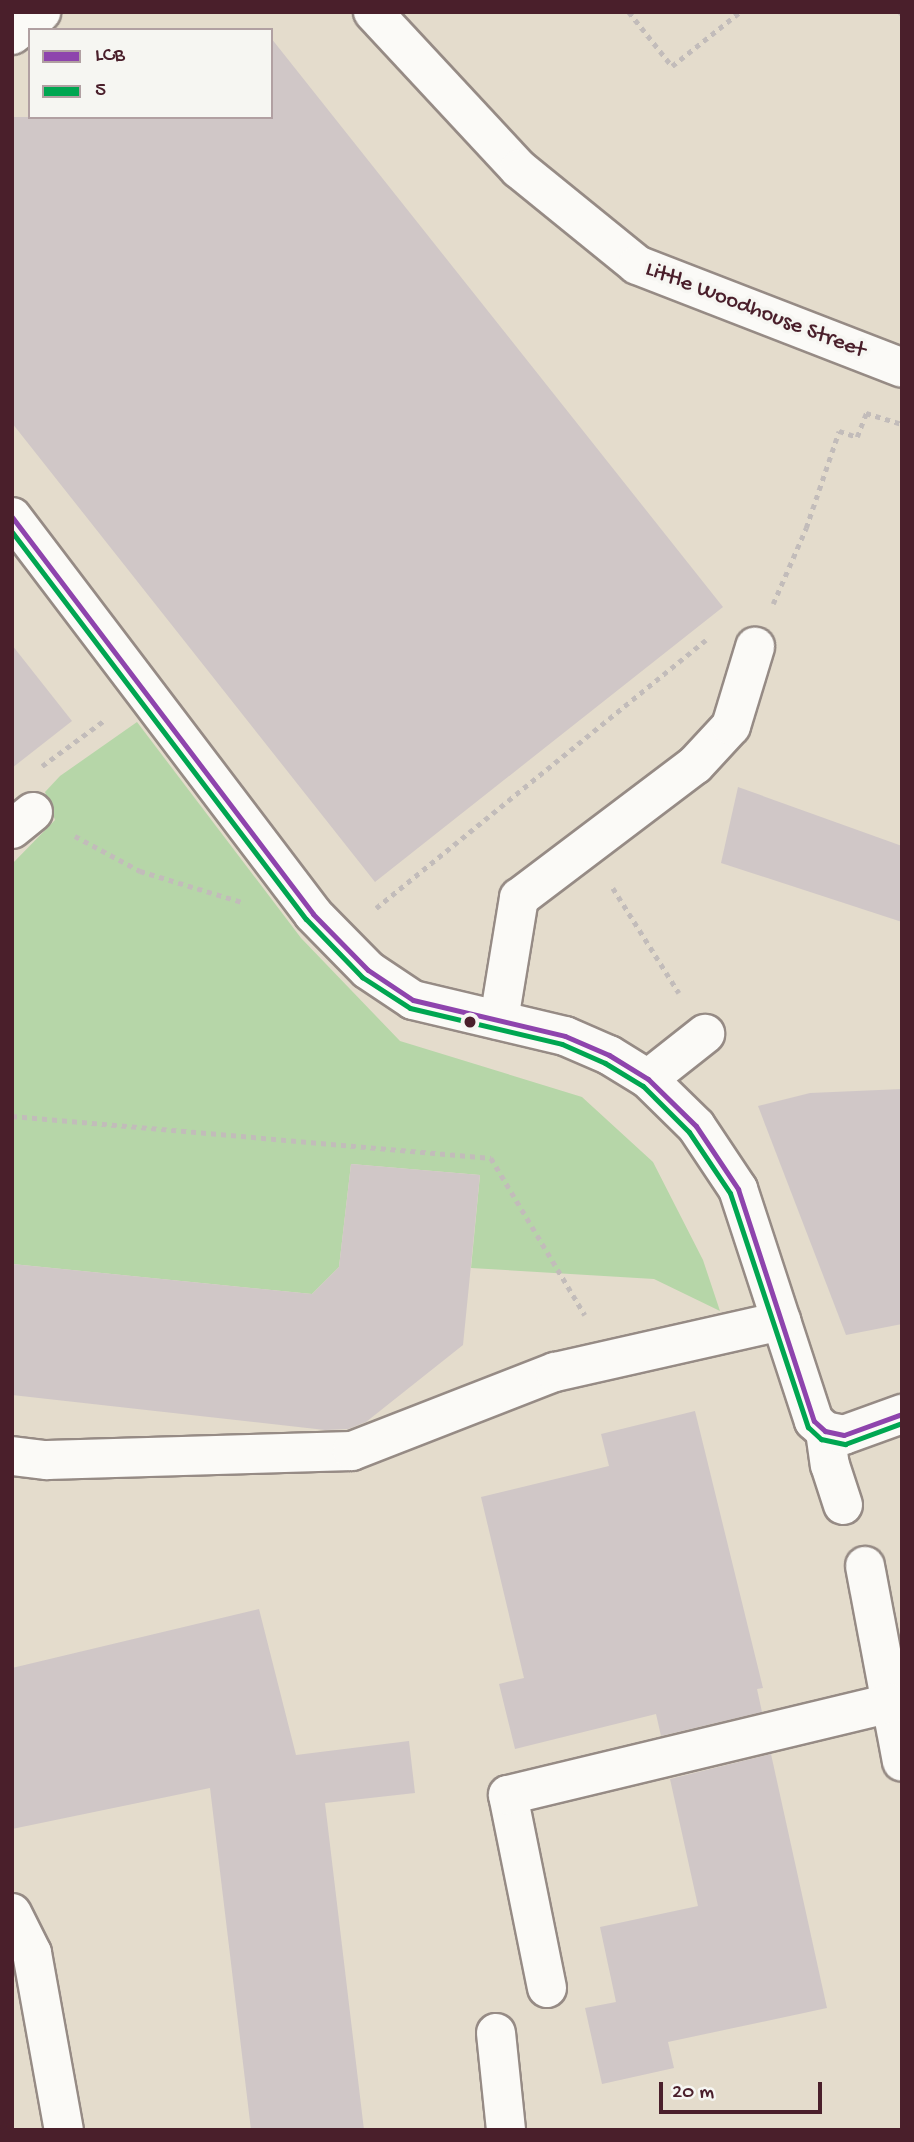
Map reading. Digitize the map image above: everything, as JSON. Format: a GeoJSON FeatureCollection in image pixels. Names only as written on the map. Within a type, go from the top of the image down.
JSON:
{"type":"FeatureCollection","features":[{"type":"Feature","properties":{"kind":"street"},"geometry":{"type":"LineString","coordinates":[[12,35],[41,12]]}},
{"type":"Feature","properties":{"kind":"street","name":"Little Woodhouse Street"},"geometry":{"type":"LineString","coordinates":[[373,12],[520,169],[637,265],[902,368]]}},
{"type":"Feature","properties":{"kind":"street"},"geometry":{"type":"LineString","coordinates":[[12,517],[313,914],[368,970],[413,1000],[565,1036],[648,1079],[696,1126],[738,1189],[814,1421],[825,1431],[844,1435],[902,1414]]}},
{"type":"Feature","properties":{"kind":"street"},"geometry":{"type":"LineString","coordinates":[[499,1020],[519,898],[695,765],[731,726],[755,647]]}},
{"type":"Feature","properties":{"kind":"street"},"geometry":{"type":"LineString","coordinates":[[648,1079],[705,1034]]}},
{"type":"Feature","properties":{"kind":"street"},"geometry":{"type":"LineString","coordinates":[[12,1456],[47,1460],[352,1451],[555,1372],[780,1321]]}},
{"type":"Feature","properties":{"kind":"street"},"geometry":{"type":"LineString","coordinates":[[825,1431],[843,1505]]}},
{"type":"Feature","properties":{"kind":"street"},"geometry":{"type":"LineString","coordinates":[[865,1566],[902,1762]]}},
{"type":"Feature","properties":{"kind":"street"},"geometry":{"type":"LineString","coordinates":[[547,1988],[509,1795],[891,1703]]}},
{"type":"Feature","properties":{"kind":"street"},"geometry":{"type":"LineString","coordinates":[[12,1913],[32,1953],[65,2130]]}},
{"type":"Feature","properties":{"kind":"street"},"geometry":{"type":"LineString","coordinates":[[496,2034],[506,2130]]}},
{"type":"Feature","properties":{"kind":"path"},"geometry":{"type":"LineString","coordinates":[[629,12],[672,66],[740,12]]}},
{"type":"Feature","properties":{"kind":"path"},"geometry":{"type":"LineString","coordinates":[[371,912],[707,639],[755,647],[806,528],[839,431],[857,437],[866,413],[902,424]]}},
{"type":"Feature","properties":{"kind":"path"},"geometry":{"type":"LineString","coordinates":[[49,761],[145,690]]}},
{"type":"Feature","properties":{"kind":"path"},"geometry":{"type":"LineString","coordinates":[[23,821],[140,871],[267,909],[313,914]]}},
{"type":"Feature","properties":{"kind":"path"},"geometry":{"type":"LineString","coordinates":[[587,846],[705,1034]]}},
{"type":"Feature","properties":{"kind":"path"},"geometry":{"type":"LineString","coordinates":[[12,1116],[491,1158],[612,1359]]}},
{"type":"Feature","properties":{"kind":"green space"},"geometry":{"type":"Polygon","coordinates":[[[137,722],[301,938],[400,1041],[582,1097],[653,1162],[703,1260],[720,1311],[654,1279],[471,1268],[480,1175],[351,1164],[339,1267],[312,1294],[12,1264],[12,864],[55,820],[45,792],[60,776],[137,722]]]}},
{"type":"Feature","properties":{"kind":"building"},"geometry":{"type":"Polygon","coordinates":[[[273,41],[723,607],[375,882],[12,423],[12,117],[273,119],[273,41]]]}},
{"type":"Feature","properties":{"kind":"building"},"geometry":{"type":"Polygon","coordinates":[[[12,645],[72,721],[12,768],[12,645]]]}},
{"type":"Feature","properties":{"kind":"building"},"geometry":{"type":"Polygon","coordinates":[[[738,787],[902,846],[902,922],[721,863],[738,787]]]}},
{"type":"Feature","properties":{"kind":"building"},"geometry":{"type":"Polygon","coordinates":[[[902,1089],[902,1324],[846,1335],[758,1106],[810,1093],[902,1089]]]}},
{"type":"Feature","properties":{"kind":"building"},"geometry":{"type":"Polygon","coordinates":[[[351,1164],[480,1175],[463,1345],[366,1422],[348,1429],[325,1430],[12,1395],[12,1264],[312,1294],[339,1267],[351,1164]]]}},
{"type":"Feature","properties":{"kind":"building"},"geometry":{"type":"Polygon","coordinates":[[[695,1411],[763,1688],[757,1689],[762,1712],[661,1736],[656,1714],[515,1749],[499,1684],[524,1678],[481,1497],[609,1466],[601,1434],[695,1411]]]}},
{"type":"Feature","properties":{"kind":"building"},"geometry":{"type":"Polygon","coordinates":[[[259,1609],[296,1755],[409,1741],[415,1793],[325,1803],[364,2130],[251,2130],[210,1788],[12,1829],[12,1668],[259,1609]]]}},
{"type":"Feature","properties":{"kind":"building"},"geometry":{"type":"Polygon","coordinates":[[[771,1754],[827,2008],[668,2042],[674,2068],[602,2084],[585,2008],[616,2002],[600,1927],[698,1906],[670,1779],[771,1754]]]}},
{"type":"Feature","properties":{"kind":"transit line","name":"LCB"},"geometry":{"type":"LineString","coordinates":[[12,517],[313,914],[368,970],[413,1000],[565,1036],[609,1055],[648,1079],[696,1126],[738,1189],[814,1421],[825,1431],[844,1435],[902,1414]]}},
{"type":"Feature","properties":{"kind":"transit line","name":"5"},"geometry":{"type":"LineString","coordinates":[[12,532],[306,919],[362,977],[410,1008],[562,1044],[605,1063],[643,1086],[689,1132],[730,1193],[808,1427],[821,1439],[845,1444],[902,1423]]}}]}
